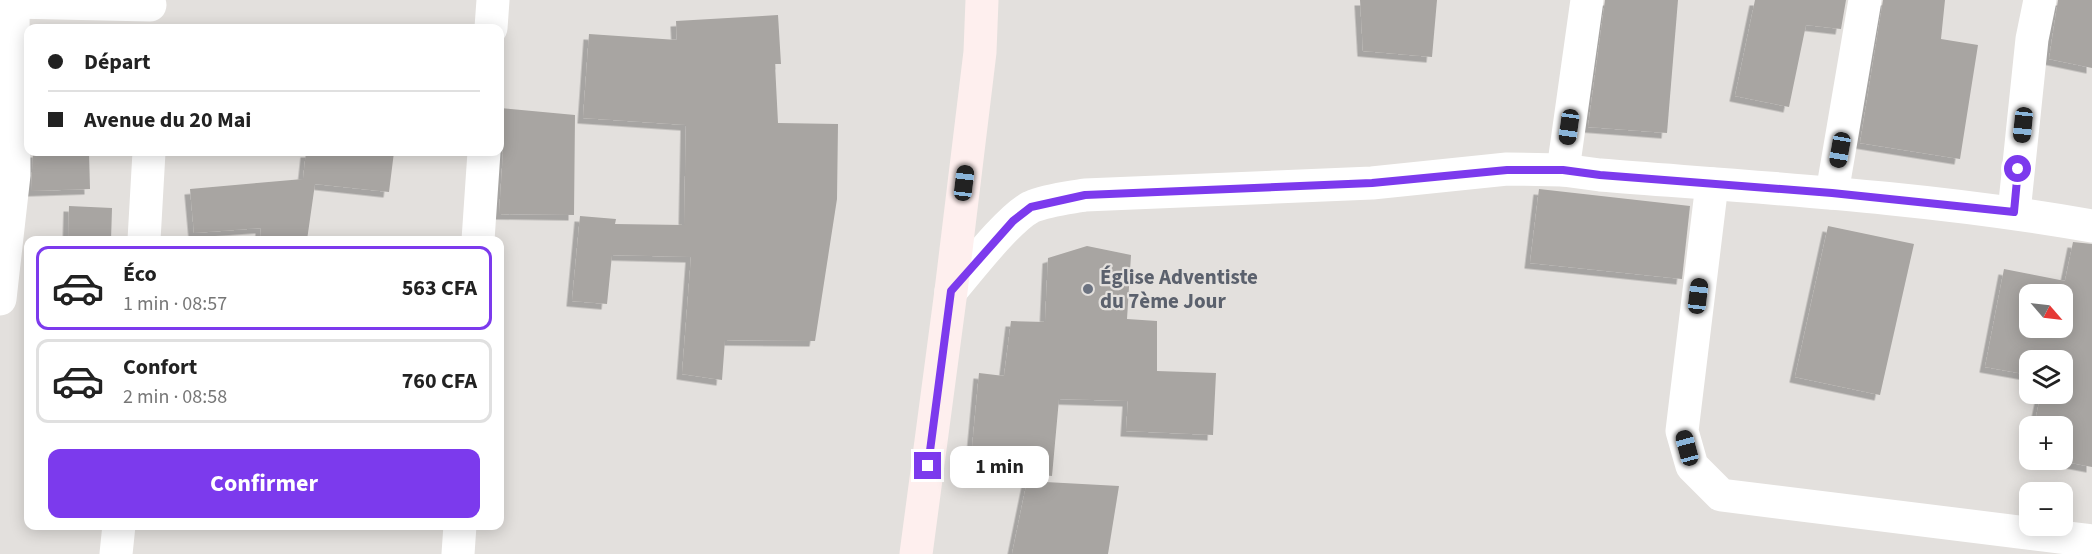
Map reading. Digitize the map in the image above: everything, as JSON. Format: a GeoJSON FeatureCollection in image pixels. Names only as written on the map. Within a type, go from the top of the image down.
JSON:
{"type":"FeatureCollection","features":[{"type":"Feature","properties":{"kind":"main road"},"geometry":{"type":"LineString","coordinates":[[916,554],[980,52],[982,0]]}},
{"type":"Feature","properties":{"kind":"street"},"geometry":{"type":"LineString","coordinates":[[491,24],[493,0]]}},
{"type":"Feature","properties":{"kind":"street"},"geometry":{"type":"LineString","coordinates":[[1563,170],[1587,0]]}},
{"type":"Feature","properties":{"kind":"street"},"geometry":{"type":"LineString","coordinates":[[1832,193],[1865,0]]}},
{"type":"Feature","properties":{"kind":"street"},"geometry":{"type":"LineString","coordinates":[[2014,212],[2032,39],[2040,0]]}},
{"type":"Feature","properties":{"kind":"street"},"geometry":{"type":"LineString","coordinates":[[0,299],[14,175],[13,1],[150,11]]}},
{"type":"Feature","properties":{"kind":"street"},"geometry":{"type":"LineString","coordinates":[[144,236],[149,156]]}},
{"type":"Feature","properties":{"kind":"street"},"geometry":{"type":"LineString","coordinates":[[478,236],[483,156]]}},
{"type":"Feature","properties":{"kind":"street"},"geometry":{"type":"LineString","coordinates":[[951,291],[1013,221],[1031,207],[1055,201],[1085,195],[1372,183],[1507,170],[1563,170],[1600,175],[1832,193],[2014,212],[2092,226]]}},
{"type":"Feature","properties":{"kind":"street"},"geometry":{"type":"LineString","coordinates":[[1712,184],[1682,431],[1692,466],[1721,495],[2092,541]]}},
{"type":"Feature","properties":{"kind":"street"},"geometry":{"type":"LineString","coordinates":[[116,554],[118,530]]}},
{"type":"Feature","properties":{"kind":"street"},"geometry":{"type":"LineString","coordinates":[[458,554],[460,530]]}},
{"type":"Feature","properties":{"kind":"building"},"geometry":{"type":"Polygon","coordinates":[[[1360,0],[1437,0],[1432,57],[1363,51],[1360,0]]]}},
{"type":"Feature","properties":{"kind":"building"},"geometry":{"type":"Polygon","coordinates":[[[1605,0],[1678,0],[1667,133],[1588,127],[1605,0]]]}},
{"type":"Feature","properties":{"kind":"building"},"geometry":{"type":"Polygon","coordinates":[[[1755,0],[1846,0],[1841,29],[1806,25],[1789,107],[1735,96],[1755,0]]]}},
{"type":"Feature","properties":{"kind":"building"},"geometry":{"type":"Polygon","coordinates":[[[1883,0],[1945,0],[1941,39],[1978,45],[1960,159],[1860,143],[1883,0]]]}},
{"type":"Feature","properties":{"kind":"building"},"geometry":{"type":"Polygon","coordinates":[[[2058,0],[2092,0],[2092,68],[2049,59],[2058,0]]]}},
{"type":"Feature","properties":{"kind":"building"},"geometry":{"type":"Polygon","coordinates":[[[778,15],[781,64],[775,64],[778,123],[838,124],[837,199],[815,341],[725,340],[722,380],[682,374],[691,257],[612,255],[607,304],[572,301],[580,216],[616,219],[615,224],[684,225],[686,125],[583,118],[589,34],[677,40],[676,21],[778,15]]]}},
{"type":"Feature","properties":{"kind":"building"},"geometry":{"type":"Polygon","coordinates":[[[504,108],[575,115],[574,215],[499,214],[504,156],[504,108]]]}},
{"type":"Feature","properties":{"kind":"building"},"geometry":{"type":"Polygon","coordinates":[[[33,156],[89,156],[90,189],[31,191],[33,156]]]}},
{"type":"Feature","properties":{"kind":"building"},"geometry":{"type":"Polygon","coordinates":[[[306,156],[394,156],[389,192],[315,184],[308,236],[260,236],[261,228],[194,233],[190,189],[303,179],[306,156]]]}},
{"type":"Feature","properties":{"kind":"building"},"geometry":{"type":"Polygon","coordinates":[[[1539,189],[1690,206],[1682,279],[1530,263],[1539,189]]]}},
{"type":"Feature","properties":{"kind":"building"},"geometry":{"type":"Polygon","coordinates":[[[69,206],[112,208],[111,236],[68,236],[69,206]]]}},
{"type":"Feature","properties":{"kind":"building"},"geometry":{"type":"Polygon","coordinates":[[[1828,226],[1914,244],[1880,395],[1795,377],[1828,226]]]}},
{"type":"Feature","properties":{"kind":"building"},"geometry":{"type":"Polygon","coordinates":[[[2073,242],[2092,244],[2092,467],[2073,463],[2073,416],[2036,416],[2039,404],[2073,404],[2073,350],[2019,350],[2019,373],[1985,367],[2004,269],[2065,281],[2073,242]]]}},
{"type":"Feature","properties":{"kind":"building"},"geometry":{"type":"Polygon","coordinates":[[[1087,246],[1131,255],[1127,319],[1157,321],[1157,371],[1216,373],[1213,435],[1126,431],[1128,401],[1059,399],[1052,476],[970,469],[979,373],[1004,376],[1011,321],[1045,322],[1048,258],[1087,246]]]}},
{"type":"Feature","properties":{"kind":"building"},"geometry":{"type":"Polygon","coordinates":[[[1027,481],[1119,486],[1108,554],[1012,554],[1027,481]]]}},
{"type":"Feature","properties":{"kind":"place","name":"Église Adventiste du 7ème Jour"},"geometry":{"type":"Point","coordinates":[1088,289]}},
{"type":"Feature","properties":{"kind":"route"},"geometry":{"type":"LineString","coordinates":[[928,466],[951,291],[1013,221],[1031,207],[1085,195],[1372,183],[1507,170],[1563,170],[1600,175],[1832,193],[2014,212],[2018,169]]}}]}
